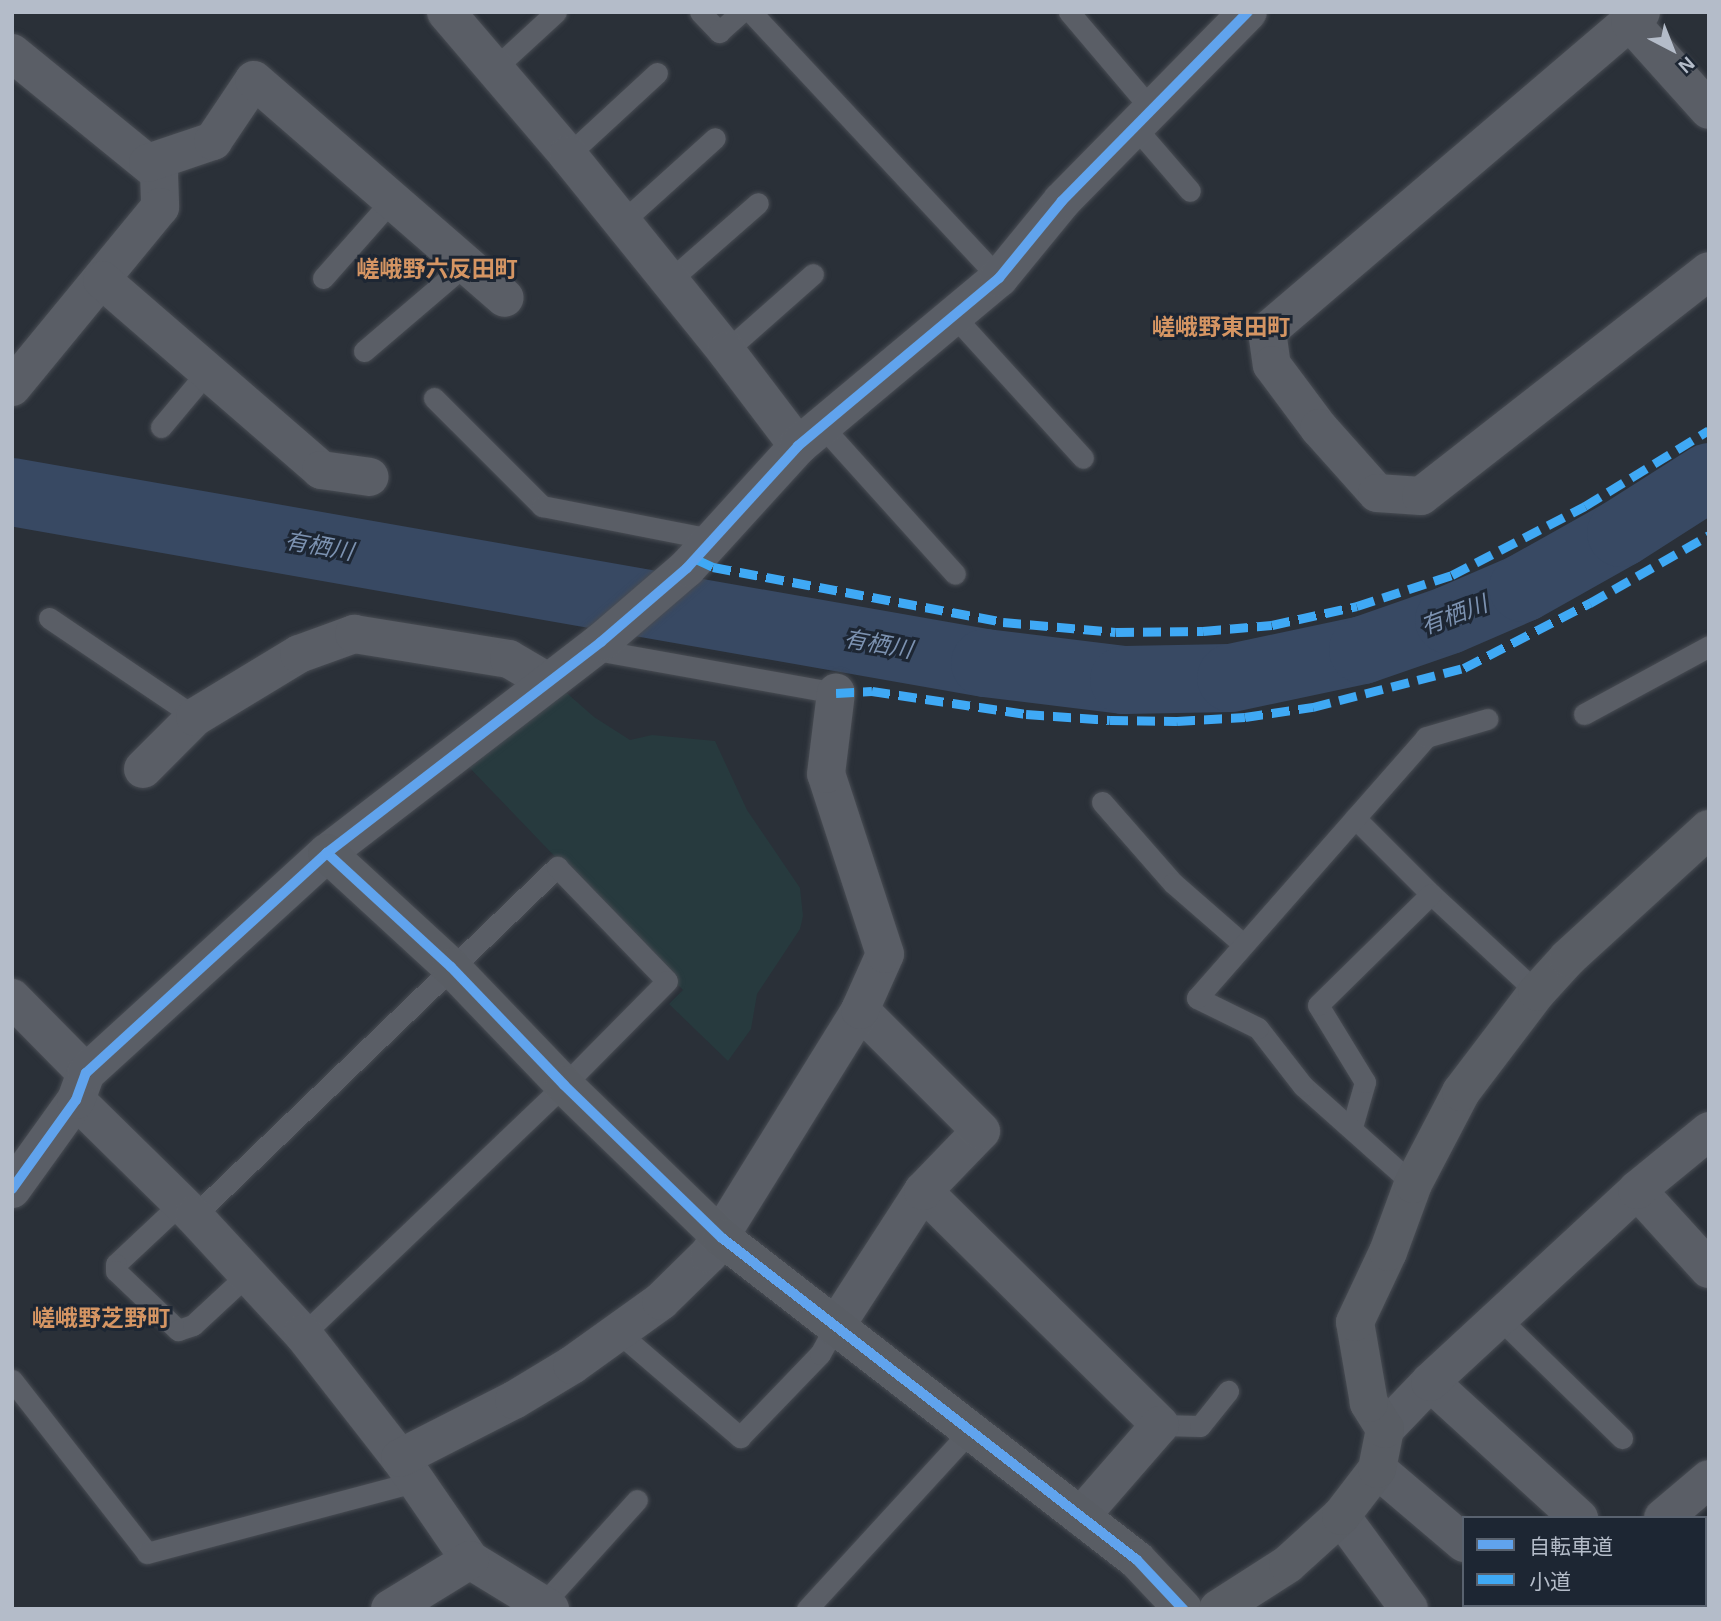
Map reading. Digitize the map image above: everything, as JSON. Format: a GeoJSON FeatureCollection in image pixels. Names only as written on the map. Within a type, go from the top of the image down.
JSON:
{"type":"FeatureCollection","features":[{"type":"Feature","properties":{"kind":"street"},"geometry":{"type":"LineString","coordinates":[[446,12],[568,155],[726,351],[810,436]]}},
{"type":"Feature","properties":{"kind":"street"},"geometry":{"type":"LineString","coordinates":[[12,1189],[81,1087],[327,853],[596,646],[687,568],[810,436],[999,278],[1062,201],[1248,12]]}},
{"type":"Feature","properties":{"kind":"street"},"geometry":{"type":"LineString","coordinates":[[1709,110],[1636,17],[1267,331],[1272,365],[1320,428],[1377,494],[1422,496],[1709,271]]}},
{"type":"Feature","properties":{"kind":"street"},"geometry":{"type":"LineString","coordinates":[[12,53],[159,173],[160,207],[12,387]]}},
{"type":"Feature","properties":{"kind":"street"},"geometry":{"type":"LineString","coordinates":[[148,163],[213,141],[254,80],[505,298]]}},
{"type":"Feature","properties":{"kind":"street"},"geometry":{"type":"LineString","coordinates":[[102,280],[321,470],[370,477]]}},
{"type":"Feature","properties":{"kind":"street"},"geometry":{"type":"LineString","coordinates":[[143,769],[195,716],[299,653],[354,634],[509,659],[548,682]]}},
{"type":"Feature","properties":{"kind":"street"},"geometry":{"type":"LineString","coordinates":[[407,1470],[619,1333],[661,1301],[709,1254],[722,1238],[860,1010],[885,954],[826,774],[836,693]]}},
{"type":"Feature","properties":{"kind":"street"},"geometry":{"type":"LineString","coordinates":[[1385,1429],[1369,1403],[1354,1322],[1388,1252],[1413,1184],[1461,1092],[1537,992],[1568,958],[1709,829]]}},
{"type":"Feature","properties":{"kind":"street"},"geometry":{"type":"LineString","coordinates":[[327,853],[451,967],[564,1085],[722,1238],[1137,1560],[1178,1607]]}},
{"type":"Feature","properties":{"kind":"street"},"geometry":{"type":"LineString","coordinates":[[12,999],[81,1087],[303,1334],[407,1470],[470,1560],[546,1606]]}},
{"type":"Feature","properties":{"kind":"street"},"geometry":{"type":"LineString","coordinates":[[835,1327],[923,1191],[982,1131],[860,1010]]}},
{"type":"Feature","properties":{"kind":"street"},"geometry":{"type":"LineString","coordinates":[[1218,1609],[1288,1564],[1341,1516],[1377,1469],[1385,1429],[1430,1382],[1637,1190],[1709,1131]]}},
{"type":"Feature","properties":{"kind":"street"},"geometry":{"type":"LineString","coordinates":[[1637,1190],[1709,1269]]}},
{"type":"Feature","properties":{"kind":"street"},"geometry":{"type":"LineString","coordinates":[[923,1191],[1160,1425],[1081,1516]]}},
{"type":"Feature","properties":{"kind":"street"},"geometry":{"type":"LineString","coordinates":[[1430,1382],[1577,1516]]}},
{"type":"Feature","properties":{"kind":"street"},"geometry":{"type":"LineString","coordinates":[[1377,1469],[1462,1541]]}},
{"type":"Feature","properties":{"kind":"street"},"geometry":{"type":"LineString","coordinates":[[1665,1516],[1709,1479]]}},
{"type":"Feature","properties":{"kind":"street"},"geometry":{"type":"LineString","coordinates":[[1341,1516],[1409,1609]]}},
{"type":"Feature","properties":{"kind":"street"},"geometry":{"type":"LineString","coordinates":[[390,1609],[470,1560]]}},
{"type":"Feature","properties":{"kind":"lane"},"geometry":{"type":"LineString","coordinates":[[494,69],[556,12]]}},
{"type":"Feature","properties":{"kind":"lane"},"geometry":{"type":"LineString","coordinates":[[700,12],[719,32],[741,12]]}},
{"type":"Feature","properties":{"kind":"lane"},"geometry":{"type":"LineString","coordinates":[[751,12],[999,278]]}},
{"type":"Feature","properties":{"kind":"lane"},"geometry":{"type":"LineString","coordinates":[[1069,12],[1190,191]]}},
{"type":"Feature","properties":{"kind":"lane"},"geometry":{"type":"LineString","coordinates":[[568,155],[657,73]]}},
{"type":"Feature","properties":{"kind":"lane"},"geometry":{"type":"LineString","coordinates":[[622,222],[715,138]]}},
{"type":"Feature","properties":{"kind":"lane"},"geometry":{"type":"LineString","coordinates":[[323,278],[392,200]]}},
{"type":"Feature","properties":{"kind":"lane"},"geometry":{"type":"LineString","coordinates":[[669,281],[758,203]]}},
{"type":"Feature","properties":{"kind":"lane"},"geometry":{"type":"LineString","coordinates":[[364,351],[466,264]]}},
{"type":"Feature","properties":{"kind":"lane"},"geometry":{"type":"LineString","coordinates":[[726,351],[813,274]]}},
{"type":"Feature","properties":{"kind":"lane"},"geometry":{"type":"LineString","coordinates":[[953,315],[1083,458]]}},
{"type":"Feature","properties":{"kind":"lane"},"geometry":{"type":"LineString","coordinates":[[161,427],[207,372]]}},
{"type":"Feature","properties":{"kind":"lane"},"geometry":{"type":"LineString","coordinates":[[434,398],[542,506],[715,540]]}},
{"type":"Feature","properties":{"kind":"lane"},"geometry":{"type":"LineString","coordinates":[[810,436],[955,574]]}},
{"type":"Feature","properties":{"kind":"lane"},"geometry":{"type":"LineString","coordinates":[[49,618],[195,716]]}},
{"type":"Feature","properties":{"kind":"lane"},"geometry":{"type":"LineString","coordinates":[[596,646],[836,693]]}},
{"type":"Feature","properties":{"kind":"lane"},"geometry":{"type":"LineString","coordinates":[[1584,714],[1706,653]]}},
{"type":"Feature","properties":{"kind":"lane"},"geometry":{"type":"LineString","coordinates":[[1413,1184],[1303,1086],[1258,1028],[1197,998],[1426,737],[1488,719]]}},
{"type":"Feature","properties":{"kind":"lane"},"geometry":{"type":"LineString","coordinates":[[1102,802],[1173,883],[1243,944]]}},
{"type":"Feature","properties":{"kind":"lane"},"geometry":{"type":"LineString","coordinates":[[1355,818],[1431,894],[1537,992]]}},
{"type":"Feature","properties":{"kind":"lane"},"geometry":{"type":"LineString","coordinates":[[248,1274],[193,1325],[178,1331],[116,1271],[116,1264],[188,1209],[557,867],[667,981],[564,1085],[303,1334]]}},
{"type":"Feature","properties":{"kind":"lane"},"geometry":{"type":"LineString","coordinates":[[1352,1128],[1364,1082],[1318,1005],[1431,894]]}},
{"type":"Feature","properties":{"kind":"lane"},"geometry":{"type":"LineString","coordinates":[[1499,1318],[1622,1438]]}},
{"type":"Feature","properties":{"kind":"lane"},"geometry":{"type":"LineString","coordinates":[[619,1333],[740,1437],[820,1354],[835,1327]]}},
{"type":"Feature","properties":{"kind":"lane"},"geometry":{"type":"LineString","coordinates":[[12,1380],[147,1553],[407,1470]]}},
{"type":"Feature","properties":{"kind":"lane"},"geometry":{"type":"LineString","coordinates":[[1160,1425],[1200,1426],[1228,1391]]}},
{"type":"Feature","properties":{"kind":"lane"},"geometry":{"type":"LineString","coordinates":[[807,1609],[969,1432]]}},
{"type":"Feature","properties":{"kind":"lane"},"geometry":{"type":"LineString","coordinates":[[546,1606],[637,1500]]}},
{"type":"Feature","properties":{"kind":"green space"},"geometry":{"type":"Polygon","coordinates":[[[561,688],[594,717],[630,740],[652,735],[715,741],[747,810],[800,888],[803,916],[800,929],[757,994],[751,1029],[728,1061],[669,1004],[683,990],[465,763],[561,688]]]}},
{"type":"Feature","properties":{"kind":"waterway","name":"有栖川"},"geometry":{"type":"LineString","coordinates":[[12,492],[985,663],[1124,680],[1231,678],[1363,650],[1449,620],[1523,588],[1621,533],[1709,477]]}},
{"type":"Feature","properties":{"kind":"marked path"},"geometry":{"type":"LineString","coordinates":[[696,559],[713,567],[1003,622],[1116,632],[1203,631],[1272,625],[1357,606],[1452,575],[1585,506],[1709,430]]}},
{"type":"Feature","properties":{"kind":"marked path"},"geometry":{"type":"LineString","coordinates":[[836,693],[872,691],[1026,714],[1110,720],[1177,721],[1245,717],[1313,707],[1464,668],[1590,603],[1709,535]]}},
{"type":"Feature","properties":{"kind":"cycle path"},"geometry":{"type":"LineString","coordinates":[[12,1189],[76,1100],[86,1073],[327,853],[601,642],[687,568],[798,446],[999,278],[1062,201],[1248,12]]}},
{"type":"Feature","properties":{"kind":"cycle path"},"geometry":{"type":"LineString","coordinates":[[327,853],[451,967],[564,1085],[722,1238],[1137,1560],[1183,1609]]}},
{"type":"Feature","properties":{"kind":"district","name":"嵯峨野六反田町"},"geometry":{"type":"Point","coordinates":[437,269]}},
{"type":"Feature","properties":{"kind":"district","name":"嵯峨野東田町"},"geometry":{"type":"Point","coordinates":[1221,327]}},
{"type":"Feature","properties":{"kind":"district","name":"嵯峨野芝野町"},"geometry":{"type":"Point","coordinates":[101,1318]}}]}
